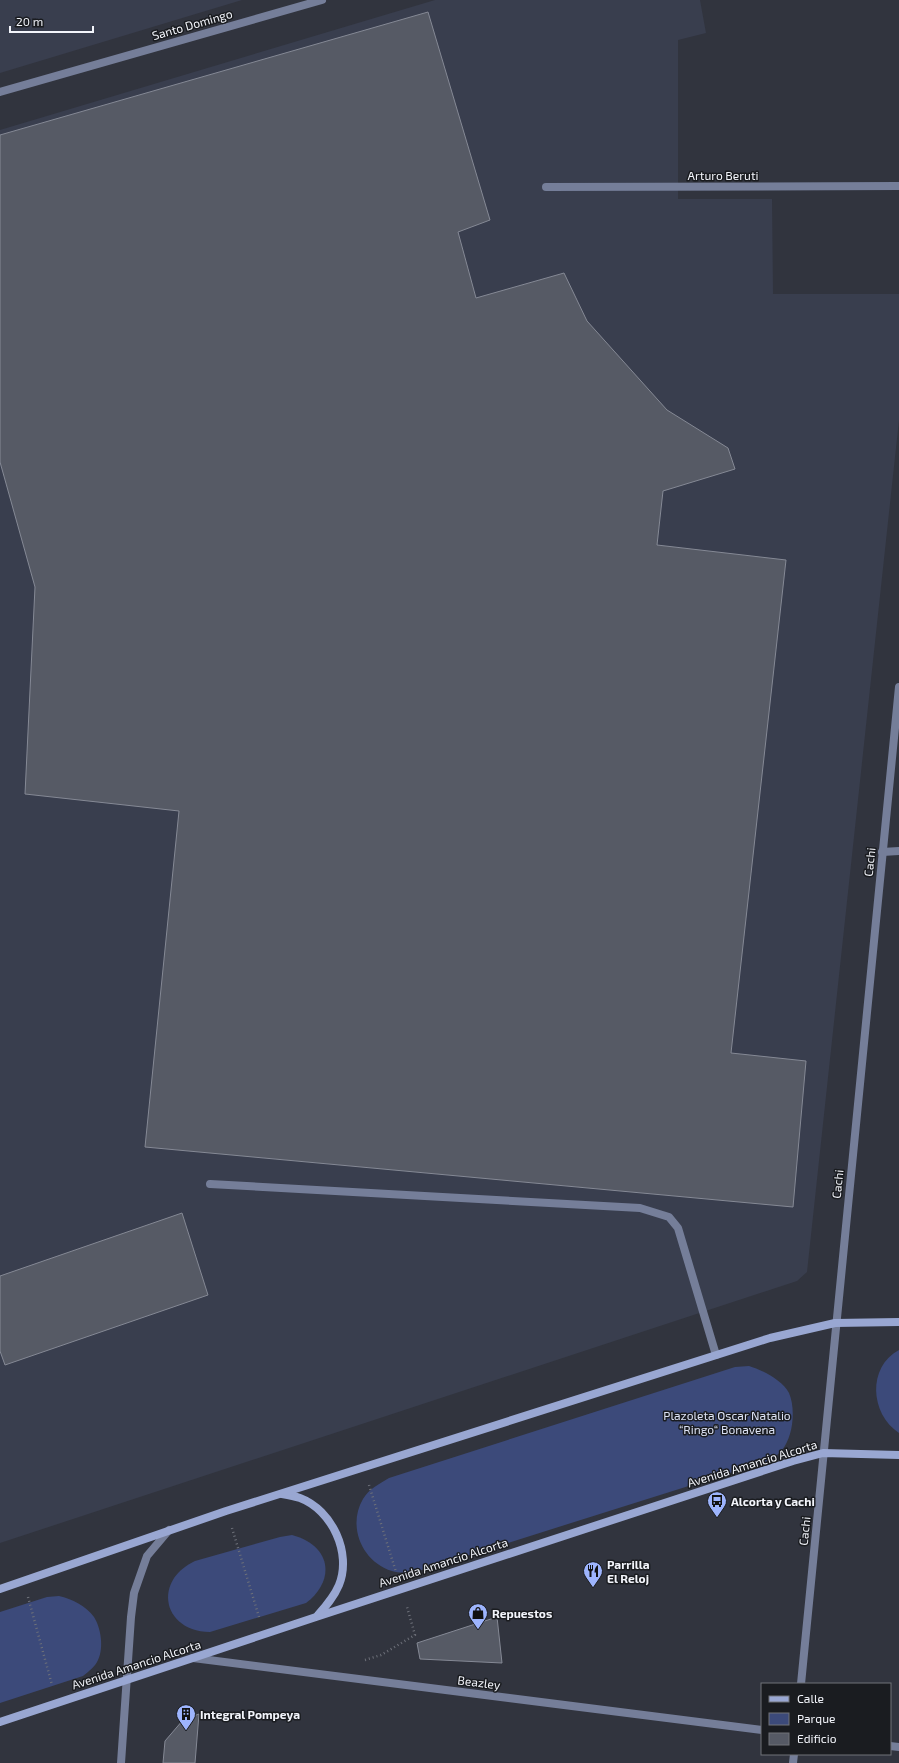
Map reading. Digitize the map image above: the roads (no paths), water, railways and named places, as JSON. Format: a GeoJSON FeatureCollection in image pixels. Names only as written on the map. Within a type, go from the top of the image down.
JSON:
{"type":"FeatureCollection","features":[{"type":"Feature","properties":{"kind":"main road"},"geometry":{"type":"LineString","coordinates":[[0,1589],[281,1493],[770,1338],[835,1323],[899,1322]]}},
{"type":"Feature","properties":{"kind":"main road","name":"Avenida Amancio Alcorta"},"geometry":{"type":"LineString","coordinates":[[0,1722],[785,1464],[823,1453],[899,1455]]}},
{"type":"Feature","properties":{"kind":"main road"},"geometry":{"type":"LineString","coordinates":[[281,1493],[301,1498],[318,1509],[332,1525],[340,1543],[343,1564],[340,1584],[330,1602],[316,1617]]}},
{"type":"Feature","properties":{"kind":"street","name":"Santo Domingo"},"geometry":{"type":"LineString","coordinates":[[0,92],[303,3],[322,0]]}},
{"type":"Feature","properties":{"kind":"street","name":"Arturo Beruti"},"geometry":{"type":"LineString","coordinates":[[546,188],[899,186]]}},
{"type":"Feature","properties":{"kind":"street","name":"Cachi"},"geometry":{"type":"LineString","coordinates":[[800,1683],[899,687]]}},
{"type":"Feature","properties":{"kind":"street"},"geometry":{"type":"LineString","coordinates":[[882,852],[899,851]]}},
{"type":"Feature","properties":{"kind":"street"},"geometry":{"type":"LineString","coordinates":[[210,1184],[640,1208],[669,1217],[678,1228],[716,1355]]}},
{"type":"Feature","properties":{"kind":"street"},"geometry":{"type":"LineString","coordinates":[[121,1763],[134,1593],[147,1556],[169,1530]]}},
{"type":"Feature","properties":{"kind":"street","name":"Beazley"},"geometry":{"type":"LineString","coordinates":[[193,1658],[761,1730]]}},
{"type":"Feature","properties":{"kind":"place","name":"Alcorta y Cachi"},"geometry":{"type":"Point","coordinates":[717,1518]}},
{"type":"Feature","properties":{"kind":"place","name":"Parrilla El Reloj"},"geometry":{"type":"Point","coordinates":[593,1588]}},
{"type":"Feature","properties":{"kind":"place","name":"Repuestos"},"geometry":{"type":"Point","coordinates":[478,1630]}},
{"type":"Feature","properties":{"kind":"place","name":"Integral Pompeya"},"geometry":{"type":"Point","coordinates":[186,1731]}},
{"type":"Feature","properties":{"kind":"park label","name":"Plazoleta Oscar Natalio “Ringo“ Bonavena"},"geometry":{"type":"Point","coordinates":[727,1422]}}]}
